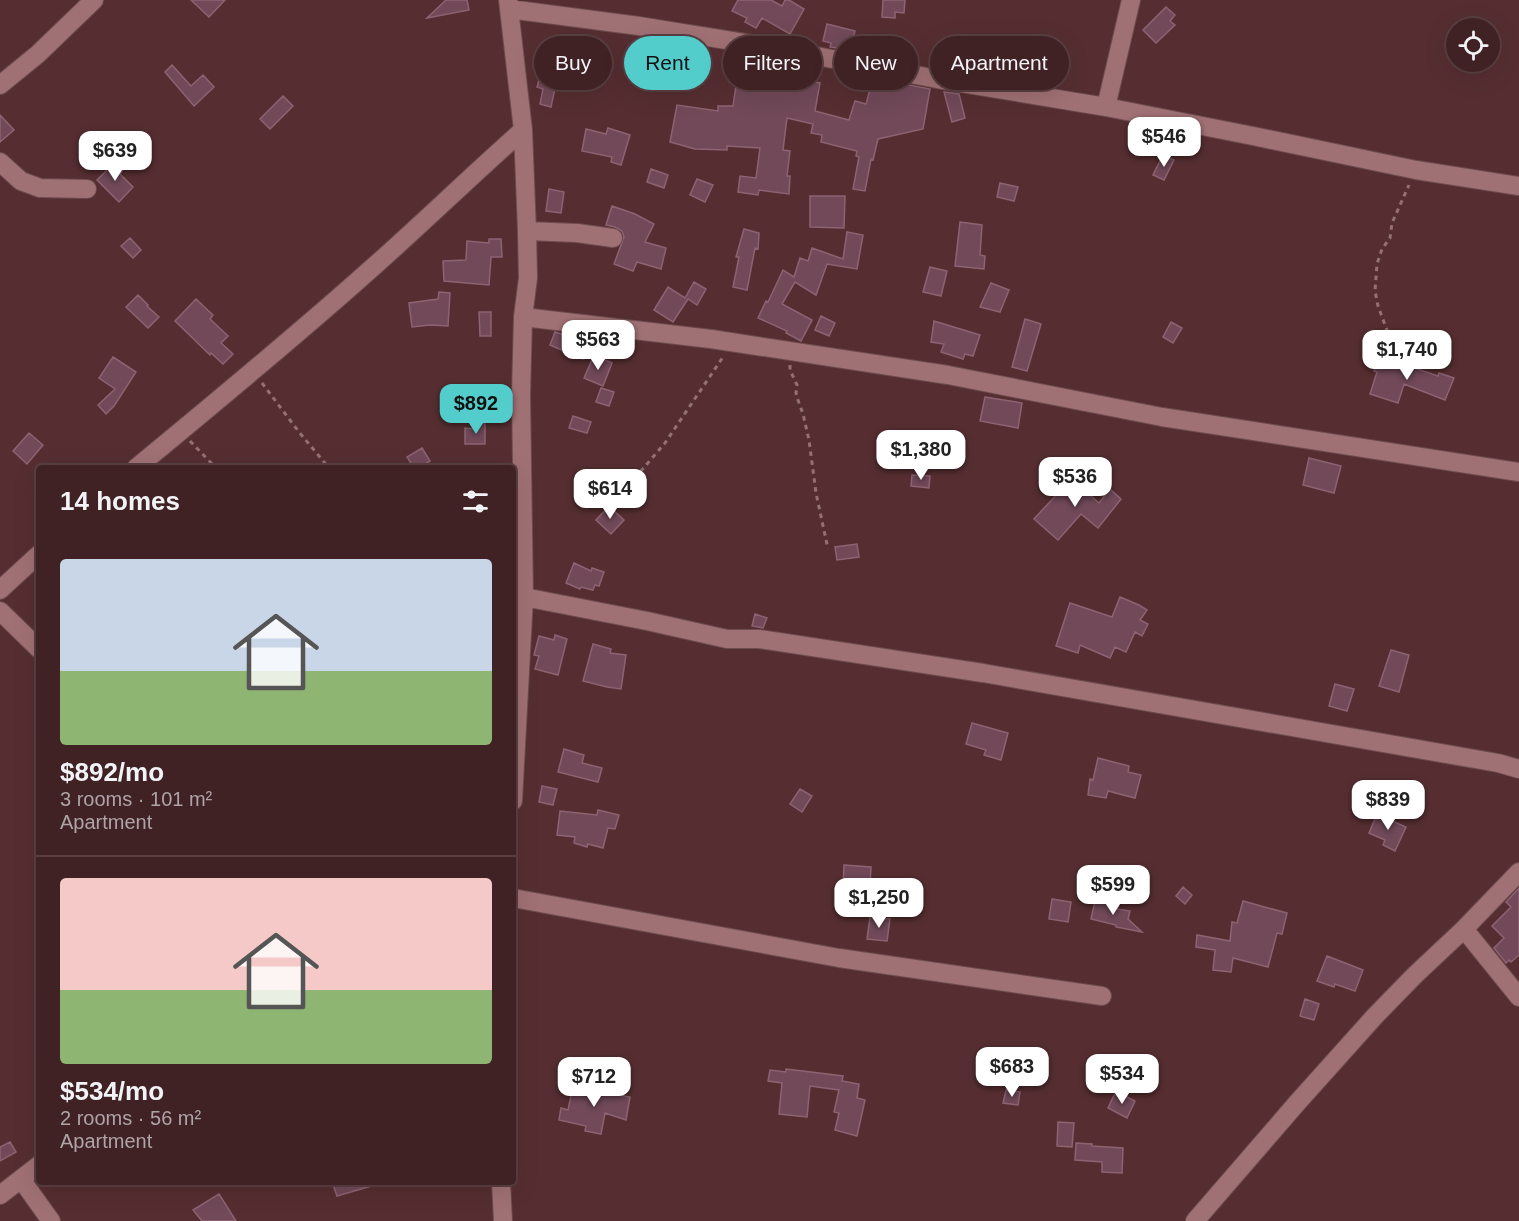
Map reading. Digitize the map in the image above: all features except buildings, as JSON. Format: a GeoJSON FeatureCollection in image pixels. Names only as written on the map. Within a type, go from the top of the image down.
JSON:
{"type":"FeatureCollection","features":[{"type":"Feature","properties":{"kind":"street"},"geometry":{"type":"LineString","coordinates":[[0,84],[38,54],[94,0]]}},
{"type":"Feature","properties":{"kind":"street"},"geometry":{"type":"LineString","coordinates":[[1106,107],[1131,0]]}},
{"type":"Feature","properties":{"kind":"street"},"geometry":{"type":"LineString","coordinates":[[516,700],[518,632],[524,597],[521,395],[523,317],[528,278],[523,130],[508,4],[764,46],[937,79],[1106,107],[1416,170],[1519,186]]}},
{"type":"Feature","properties":{"kind":"street"},"geometry":{"type":"LineString","coordinates":[[140,465],[254,371],[373,267],[523,130]]}},
{"type":"Feature","properties":{"kind":"street"},"geometry":{"type":"LineString","coordinates":[[0,162],[21,181],[40,188],[87,189]]}},
{"type":"Feature","properties":{"kind":"street"},"geometry":{"type":"LineString","coordinates":[[527,231],[577,233],[613,238]]}},
{"type":"Feature","properties":{"kind":"street"},"geometry":{"type":"LineString","coordinates":[[523,317],[617,327],[948,375],[1162,417],[1519,472]]}},
{"type":"Feature","properties":{"kind":"street"},"geometry":{"type":"LineString","coordinates":[[0,590],[36,557]]}},
{"type":"Feature","properties":{"kind":"street"},"geometry":{"type":"LineString","coordinates":[[524,597],[727,639],[759,639],[983,673],[1498,763],[1519,769]]}},
{"type":"Feature","properties":{"kind":"street"},"geometry":{"type":"LineString","coordinates":[[0,611],[36,646]]}},
{"type":"Feature","properties":{"kind":"street"},"geometry":{"type":"LineString","coordinates":[[1195,1221],[1375,1016],[1519,872]]}},
{"type":"Feature","properties":{"kind":"street"},"geometry":{"type":"LineString","coordinates":[[516,899],[838,958],[1102,996]]}},
{"type":"Feature","properties":{"kind":"street"},"geometry":{"type":"LineString","coordinates":[[1464,929],[1519,998]]}},
{"type":"Feature","properties":{"kind":"street"},"geometry":{"type":"LineString","coordinates":[[0,1195],[36,1167]]}},
{"type":"Feature","properties":{"kind":"street"},"geometry":{"type":"LineString","coordinates":[[21,1179],[51,1221]]}},
{"type":"Feature","properties":{"kind":"street"},"geometry":{"type":"LineString","coordinates":[[501,1185],[503,1221]]}},
{"type":"Feature","properties":{"kind":"path"},"geometry":{"type":"LineString","coordinates":[[1394,349],[1378,306],[1375,291],[1377,264],[1390,238],[1392,223],[1416,170]]}},
{"type":"Feature","properties":{"kind":"path"},"geometry":{"type":"LineString","coordinates":[[623,492],[665,443],[732,343]]}},
{"type":"Feature","properties":{"kind":"path"},"geometry":{"type":"LineString","coordinates":[[788,351],[790,370],[797,385],[796,393],[809,440],[816,493],[828,549]]}},
{"type":"Feature","properties":{"kind":"path"},"geometry":{"type":"LineString","coordinates":[[254,371],[326,465]]}},
{"type":"Feature","properties":{"kind":"path"},"geometry":{"type":"LineString","coordinates":[[181,431],[213,465]]}}]}
